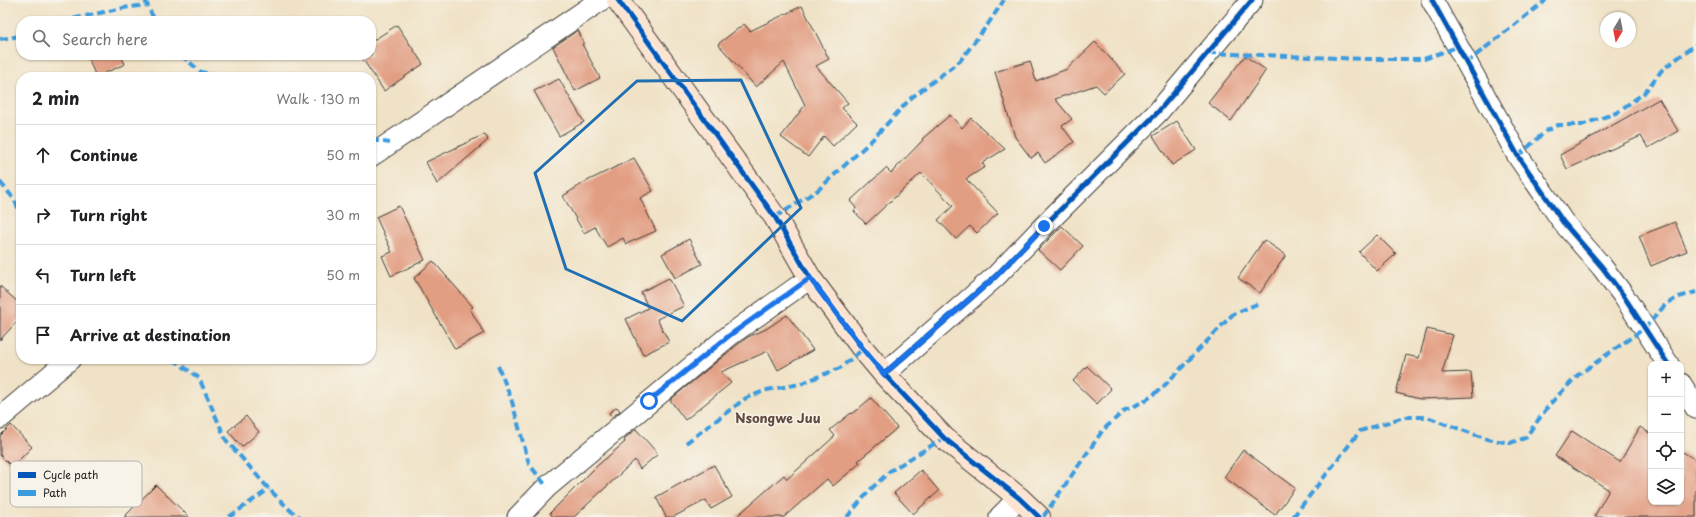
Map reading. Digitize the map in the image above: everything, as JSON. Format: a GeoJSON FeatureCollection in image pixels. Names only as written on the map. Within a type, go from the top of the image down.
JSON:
{"type":"FeatureCollection","features":[{"type":"Feature","properties":{"kind":"street"},"geometry":{"type":"LineString","coordinates":[[376,153],[601,0]]}},
{"type":"Feature","properties":{"kind":"street"},"geometry":{"type":"LineString","coordinates":[[618,0],[775,217],[810,278],[863,349],[884,374],[944,438],[1019,498],[1039,517]]}},
{"type":"Feature","properties":{"kind":"street"},"geometry":{"type":"LineString","coordinates":[[884,374],[996,276],[1158,112],[1252,0]]}},
{"type":"Feature","properties":{"kind":"street"},"geometry":{"type":"LineString","coordinates":[[1432,0],[1518,156],[1563,222],[1602,267],[1623,295],[1666,361]]}},
{"type":"Feature","properties":{"kind":"street"},"geometry":{"type":"LineString","coordinates":[[518,517],[547,487],[724,339],[810,278]]}},
{"type":"Feature","properties":{"kind":"street"},"geometry":{"type":"LineString","coordinates":[[0,418],[64,364]]}},
{"type":"Feature","properties":{"kind":"street"},"geometry":{"type":"LineString","coordinates":[[1684,389],[1696,408]]}},
{"type":"Feature","properties":{"kind":"street"},"geometry":{"type":"LineString","coordinates":[[1000,517],[1019,498]]}},
{"type":"Feature","properties":{"kind":"highlighted area"},"geometry":{"type":"Polygon","coordinates":[[[741,80],[801,208],[682,321],[566,269],[535,173],[637,81],[741,80]]]}},
{"type":"Feature","properties":{"kind":"building"},"geometry":{"type":"Polygon","coordinates":[[[802,6],[829,59],[816,66],[848,103],[842,108],[857,123],[833,146],[824,136],[808,157],[781,137],[805,105],[784,62],[756,87],[718,44],[744,24],[750,31],[802,6]]]}},
{"type":"Feature","properties":{"kind":"building"},"geometry":{"type":"Polygon","coordinates":[[[397,25],[423,64],[384,91],[376,79],[376,72],[371,72],[363,60],[376,60],[376,39],[397,25]]]}},
{"type":"Feature","properties":{"kind":"building"},"geometry":{"type":"Polygon","coordinates":[[[578,30],[584,43],[582,44],[600,78],[575,91],[553,47],[578,30]]]}},
{"type":"Feature","properties":{"kind":"building"},"geometry":{"type":"Polygon","coordinates":[[[1095,42],[1125,74],[1104,93],[1096,85],[1055,99],[1072,119],[1062,126],[1074,142],[1045,163],[1038,153],[1031,158],[1015,137],[995,72],[1030,61],[1036,81],[1067,69],[1095,42]]]}},
{"type":"Feature","properties":{"kind":"building"},"geometry":{"type":"Polygon","coordinates":[[[1245,56],[1266,70],[1231,121],[1208,103],[1245,56]]]}},
{"type":"Feature","properties":{"kind":"building"},"geometry":{"type":"Polygon","coordinates":[[[89,60],[123,60],[125,64],[107,72],[94,72],[89,60]]]}},
{"type":"Feature","properties":{"kind":"building"},"geometry":{"type":"Polygon","coordinates":[[[559,79],[584,122],[559,136],[534,91],[559,79]]]}},
{"type":"Feature","properties":{"kind":"building"},"geometry":{"type":"Polygon","coordinates":[[[1659,99],[1678,131],[1648,148],[1641,136],[1567,169],[1560,155],[1659,99]]]}},
{"type":"Feature","properties":{"kind":"building"},"geometry":{"type":"Polygon","coordinates":[[[950,115],[962,128],[971,118],[1005,149],[982,163],[985,167],[966,179],[998,213],[977,233],[970,226],[956,239],[938,220],[953,206],[921,173],[866,224],[854,211],[856,208],[850,201],[886,168],[891,173],[923,140],[922,139],[950,115]]]}},
{"type":"Feature","properties":{"kind":"building"},"geometry":{"type":"Polygon","coordinates":[[[1177,121],[1196,150],[1172,165],[1153,136],[1177,121]]]}},
{"type":"Feature","properties":{"kind":"building"},"geometry":{"type":"Polygon","coordinates":[[[485,134],[488,140],[437,184],[426,162],[485,134]]]}},
{"type":"Feature","properties":{"kind":"building"},"geometry":{"type":"Polygon","coordinates":[[[634,158],[653,191],[640,198],[656,231],[626,244],[623,238],[607,247],[595,227],[584,233],[563,196],[585,182],[634,158]]]}},
{"type":"Feature","properties":{"kind":"building"},"geometry":{"type":"Polygon","coordinates":[[[399,206],[425,260],[391,276],[382,256],[392,252],[376,217],[399,206]]]}},
{"type":"Feature","properties":{"kind":"building"},"geometry":{"type":"Polygon","coordinates":[[[1675,222],[1687,251],[1651,266],[1639,236],[1675,222]]]}},
{"type":"Feature","properties":{"kind":"building"},"geometry":{"type":"Polygon","coordinates":[[[1062,226],[1083,246],[1060,270],[1038,250],[1062,226]]]}},
{"type":"Feature","properties":{"kind":"building"},"geometry":{"type":"Polygon","coordinates":[[[1377,235],[1396,254],[1377,271],[1359,252],[1377,235]]]}},
{"type":"Feature","properties":{"kind":"building"},"geometry":{"type":"Polygon","coordinates":[[[689,239],[702,264],[675,278],[662,254],[689,239]]]}},
{"type":"Feature","properties":{"kind":"building"},"geometry":{"type":"Polygon","coordinates":[[[1264,240],[1286,255],[1260,293],[1238,278],[1264,240]]]}},
{"type":"Feature","properties":{"kind":"building"},"geometry":{"type":"Polygon","coordinates":[[[433,261],[473,307],[470,309],[484,333],[455,349],[414,278],[433,261]]]}},
{"type":"Feature","properties":{"kind":"building"},"geometry":{"type":"Polygon","coordinates":[[[669,278],[684,306],[657,319],[669,342],[643,355],[626,319],[648,308],[641,292],[669,278]]]}},
{"type":"Feature","properties":{"kind":"building"},"geometry":{"type":"Polygon","coordinates":[[[0,286],[16,300],[16,322],[0,340],[0,286]]]}},
{"type":"Feature","properties":{"kind":"building"},"geometry":{"type":"Polygon","coordinates":[[[787,315],[813,350],[778,370],[768,351],[721,372],[731,383],[685,420],[670,400],[748,337],[766,329],[787,315]]]}},
{"type":"Feature","properties":{"kind":"building"},"geometry":{"type":"Polygon","coordinates":[[[1427,329],[1453,335],[1442,373],[1471,372],[1473,397],[1420,399],[1396,393],[1406,355],[1419,358],[1427,329]]]}},
{"type":"Feature","properties":{"kind":"building"},"geometry":{"type":"Polygon","coordinates":[[[1087,366],[1111,389],[1097,404],[1073,381],[1087,366]]]}},
{"type":"Feature","properties":{"kind":"building"},"geometry":{"type":"Polygon","coordinates":[[[871,398],[897,428],[858,461],[860,463],[833,486],[827,479],[784,517],[736,517],[784,475],[787,479],[835,436],[830,430],[871,398]]]}},
{"type":"Feature","properties":{"kind":"building"},"geometry":{"type":"Polygon","coordinates":[[[617,407],[620,411],[612,417],[609,413],[617,407]]]}},
{"type":"Feature","properties":{"kind":"building"},"geometry":{"type":"Polygon","coordinates":[[[246,416],[259,432],[242,447],[228,431],[246,416]]]}},
{"type":"Feature","properties":{"kind":"building"},"geometry":{"type":"Polygon","coordinates":[[[11,425],[32,447],[18,461],[10,461],[10,465],[0,455],[0,436],[11,425]]]}},
{"type":"Feature","properties":{"kind":"building"},"geometry":{"type":"Polygon","coordinates":[[[1640,427],[1648,432],[1648,505],[1684,505],[1684,453],[1696,460],[1696,517],[1594,517],[1609,490],[1555,456],[1572,431],[1620,462],[1640,427]]]}},
{"type":"Feature","properties":{"kind":"building"},"geometry":{"type":"Polygon","coordinates":[[[636,429],[658,454],[640,469],[635,460],[574,517],[553,517],[550,513],[597,466],[625,442],[624,439],[636,429]]]}},
{"type":"Feature","properties":{"kind":"building"},"geometry":{"type":"Polygon","coordinates":[[[1243,450],[1295,488],[1275,515],[1224,477],[1243,450]]]}},
{"type":"Feature","properties":{"kind":"building"},"geometry":{"type":"Polygon","coordinates":[[[714,465],[732,497],[711,509],[706,500],[673,517],[666,517],[656,497],[714,465]]]}},
{"type":"Feature","properties":{"kind":"building"},"geometry":{"type":"Polygon","coordinates":[[[921,470],[939,491],[913,514],[894,493],[921,470]]]}},
{"type":"Feature","properties":{"kind":"building"},"geometry":{"type":"Polygon","coordinates":[[[156,485],[189,517],[124,517],[134,507],[142,507],[142,499],[156,485]]]}},
{"type":"Feature","properties":{"kind":"marked path"},"geometry":{"type":"LineString","coordinates":[[145,0],[153,16]]}},
{"type":"Feature","properties":{"kind":"marked path"},"geometry":{"type":"LineString","coordinates":[[775,217],[818,190],[871,141],[911,98],[960,61],[1004,0]]}},
{"type":"Feature","properties":{"kind":"marked path"},"geometry":{"type":"LineString","coordinates":[[1466,63],[1546,0]]}},
{"type":"Feature","properties":{"kind":"marked path"},"geometry":{"type":"LineString","coordinates":[[85,16],[146,5]]}},
{"type":"Feature","properties":{"kind":"marked path"},"geometry":{"type":"LineString","coordinates":[[0,39],[16,37]]}},
{"type":"Feature","properties":{"kind":"marked path"},"geometry":{"type":"LineString","coordinates":[[1518,156],[1546,131],[1558,125],[1581,125],[1616,113],[1644,93],[1662,70],[1696,44]]}},
{"type":"Feature","properties":{"kind":"marked path"},"geometry":{"type":"LineString","coordinates":[[1208,53],[1364,59],[1424,59],[1457,47]]}},
{"type":"Feature","properties":{"kind":"marked path"},"geometry":{"type":"LineString","coordinates":[[187,60],[201,72]]}},
{"type":"Feature","properties":{"kind":"marked path"},"geometry":{"type":"LineString","coordinates":[[376,141],[390,143]]}},
{"type":"Feature","properties":{"kind":"marked path"},"geometry":{"type":"LineString","coordinates":[[0,182],[16,203]]}},
{"type":"Feature","properties":{"kind":"marked path"},"geometry":{"type":"LineString","coordinates":[[1293,517],[1360,431],[1404,417],[1427,417],[1487,439],[1510,443],[1525,438],[1550,404],[1578,375],[1645,328],[1666,304],[1679,297],[1696,292]]}},
{"type":"Feature","properties":{"kind":"marked path"},"geometry":{"type":"LineString","coordinates":[[1043,517],[1103,430],[1125,410],[1145,401],[1163,387],[1233,314],[1257,304]]}},
{"type":"Feature","properties":{"kind":"marked path"},"geometry":{"type":"LineString","coordinates":[[686,443],[746,398],[767,390],[800,384],[840,368],[863,349]]}},
{"type":"Feature","properties":{"kind":"marked path"},"geometry":{"type":"LineString","coordinates":[[180,364],[199,378],[226,440],[269,489],[291,511],[300,517]]}},
{"type":"Feature","properties":{"kind":"marked path"},"geometry":{"type":"LineString","coordinates":[[498,366],[511,398],[529,464],[547,487]]}},
{"type":"Feature","properties":{"kind":"marked path"},"geometry":{"type":"LineString","coordinates":[[847,517],[870,490],[890,471],[944,438]]}},
{"type":"Feature","properties":{"kind":"marked path"},"geometry":{"type":"LineString","coordinates":[[229,517],[269,489]]}},
{"type":"Feature","properties":{"kind":"cycle path"},"geometry":{"type":"LineString","coordinates":[[618,0],[775,217],[810,278],[863,349],[884,374],[944,438],[1019,498],[1039,517]]}},
{"type":"Feature","properties":{"kind":"cycle path"},"geometry":{"type":"LineString","coordinates":[[884,374],[996,276],[1158,112],[1252,0]]}},
{"type":"Feature","properties":{"kind":"cycle path"},"geometry":{"type":"LineString","coordinates":[[1432,0],[1518,156],[1563,222],[1602,267],[1623,295],[1666,361]]}},
{"type":"Feature","properties":{"kind":"district","name":"Nsongwe Juu"},"geometry":{"type":"Point","coordinates":[778,417]}},
{"type":"Feature","properties":{"kind":"route"},"geometry":{"type":"LineString","coordinates":[[649,401],[730,335],[810,278],[863,349],[884,374],[996,276],[1044,226]]}}]}
